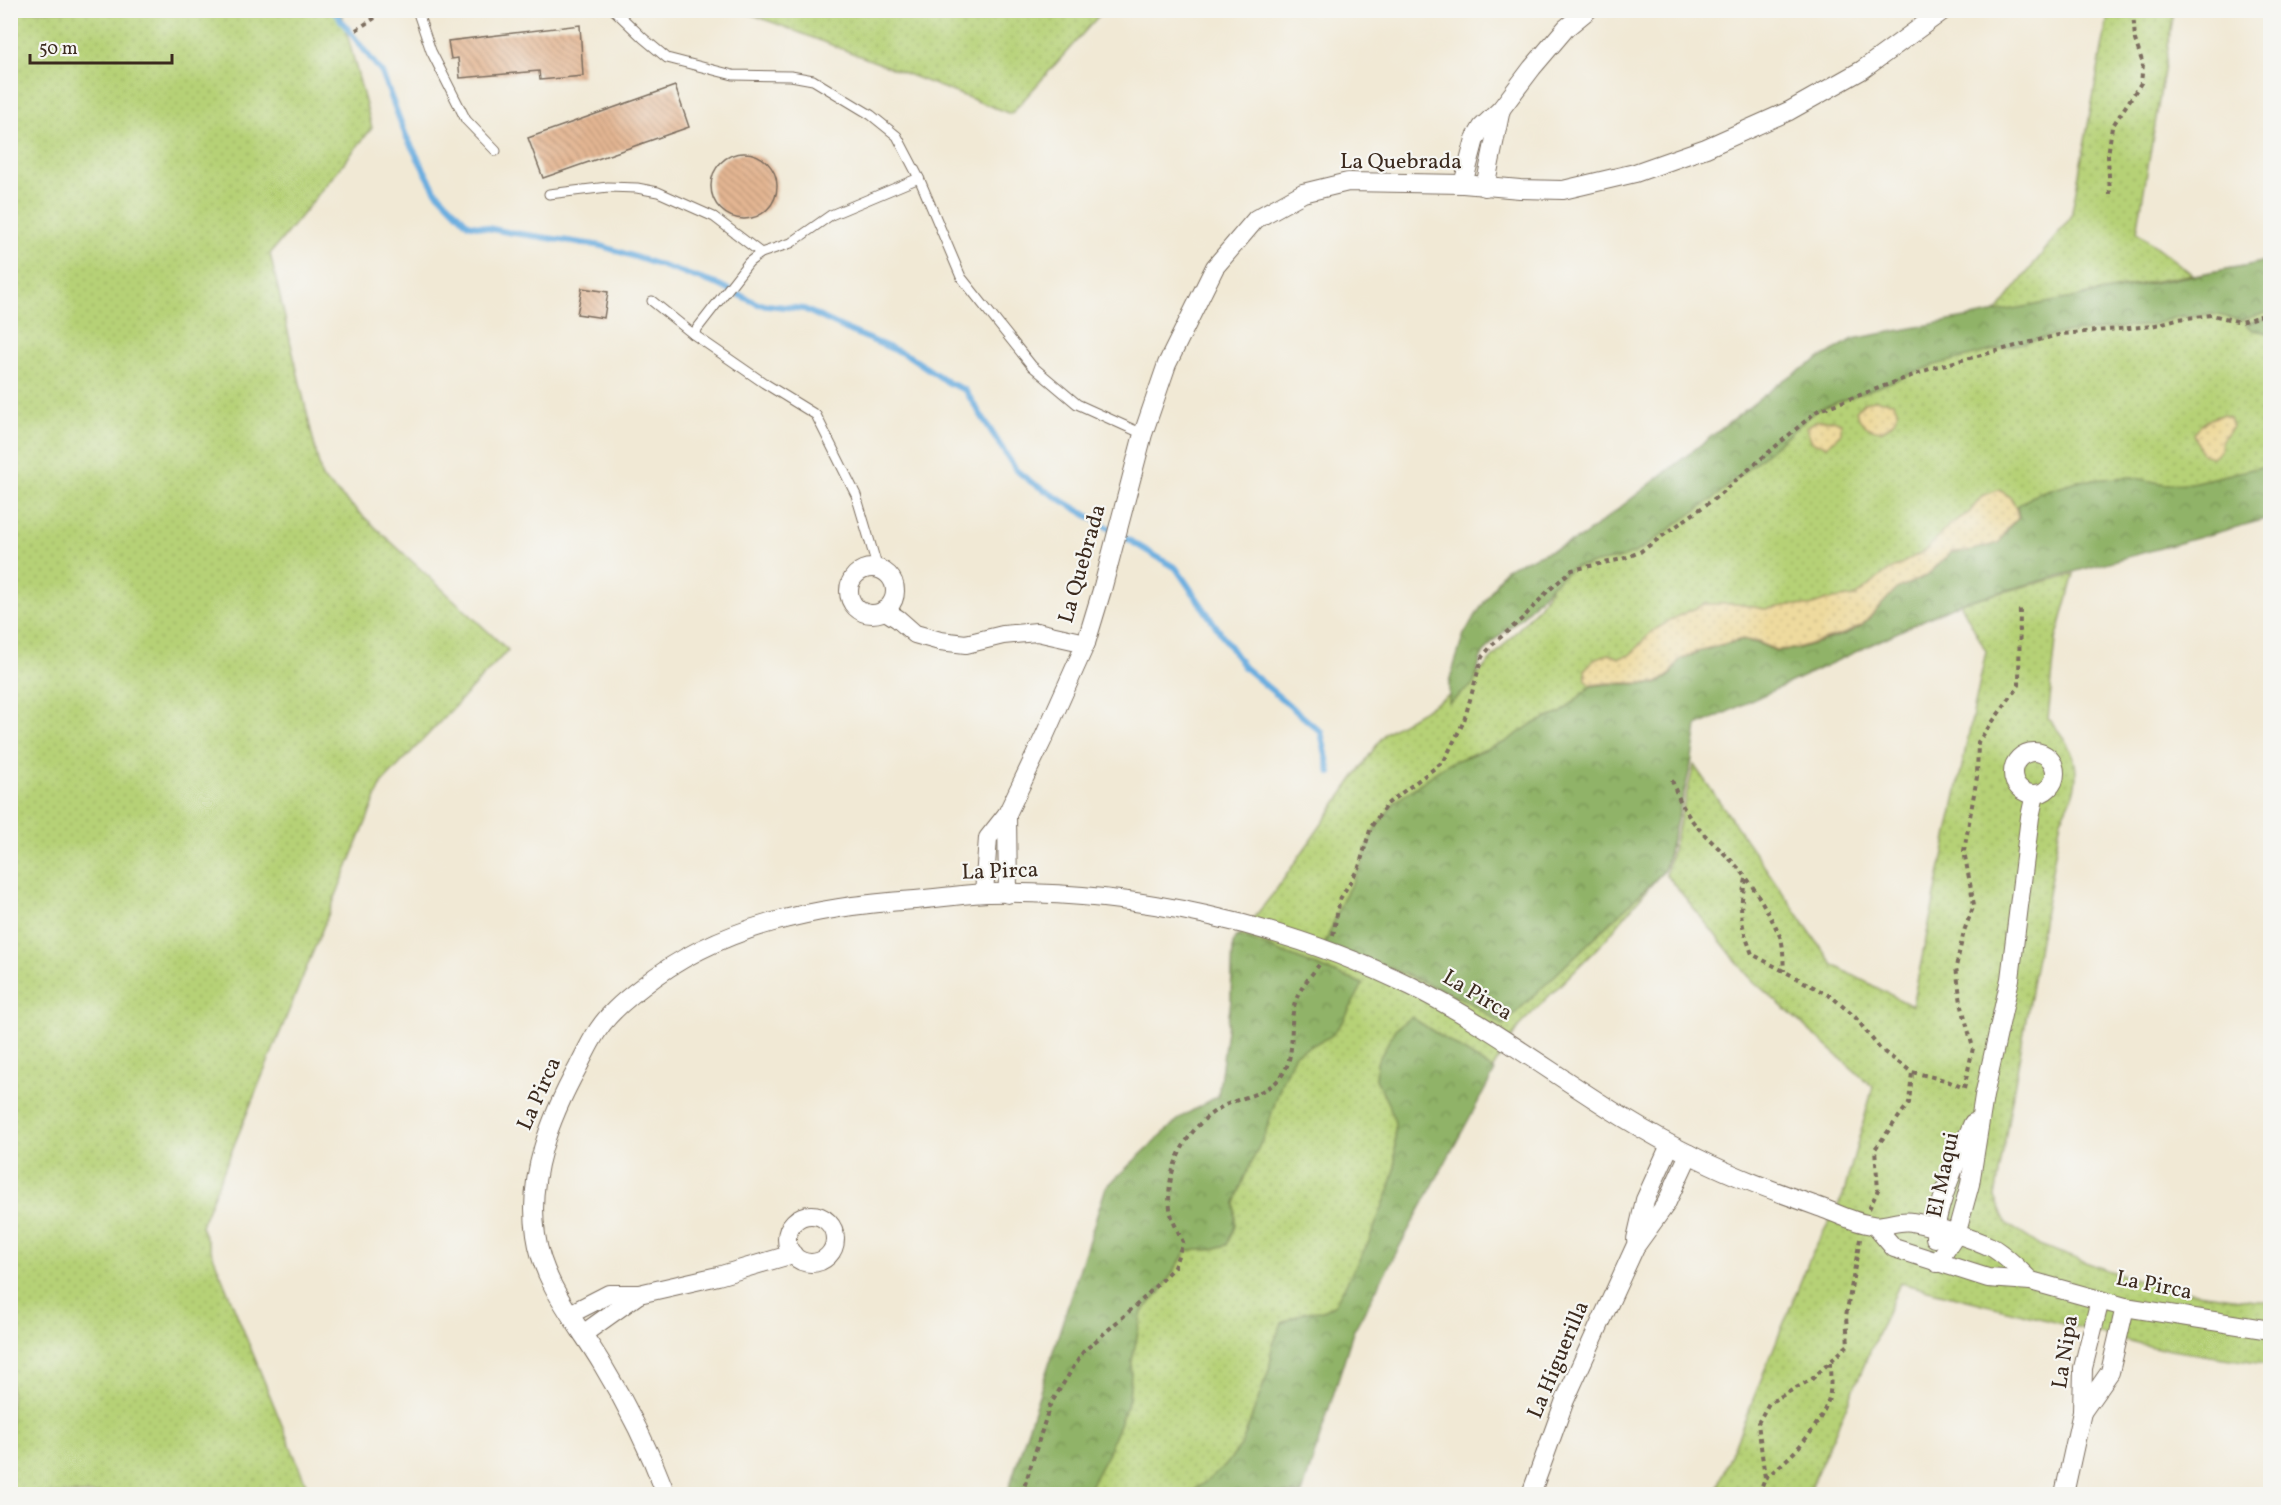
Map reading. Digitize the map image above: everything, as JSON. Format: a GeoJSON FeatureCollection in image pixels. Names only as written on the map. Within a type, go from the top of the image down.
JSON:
{"type":"FeatureCollection","features":[{"type":"Feature","properties":{"kind":"street"},"geometry":{"type":"LineString","coordinates":[[1463,184],[1475,139],[1482,127],[1501,110],[1566,28],[1588,10]]}},
{"type":"Feature","properties":{"kind":"street","name":"La Quebrada"},"geometry":{"type":"LineString","coordinates":[[984,893],[988,838],[1007,814],[1044,738],[1086,642],[1143,434],[1167,364],[1215,267],[1256,219],[1303,193],[1348,182],[1463,184],[1563,190],[1635,173],[1706,147],[1789,111],[1862,70],[1944,10]]}},
{"type":"Feature","properties":{"kind":"street"},"geometry":{"type":"LineString","coordinates":[[1485,187],[1501,110]]}},
{"type":"Feature","properties":{"kind":"street"},"geometry":{"type":"LineString","coordinates":[[863,569],[878,569],[891,579],[894,587],[892,602],[884,610],[876,613],[865,612],[858,609],[850,599],[851,580],[863,569]]}},
{"type":"Feature","properties":{"kind":"street"},"geometry":{"type":"LineString","coordinates":[[884,610],[915,634],[940,641],[966,644],[1003,634],[1037,632],[1086,642]]}},
{"type":"Feature","properties":{"kind":"street","name":"El Maqui"},"geometry":{"type":"LineString","coordinates":[[1937,1263],[1956,1235],[1970,1184],[1984,1096],[2010,979],[2030,817],[2035,794]]}},
{"type":"Feature","properties":{"kind":"street","name":"La Quebrada"},"geometry":{"type":"LineString","coordinates":[[1007,814],[1008,894]]}},
{"type":"Feature","properties":{"kind":"street","name":"La Pirca"},"geometry":{"type":"LineString","coordinates":[[666,1494],[623,1401],[584,1334],[552,1286],[539,1251],[534,1220],[536,1183],[544,1143],[557,1106],[599,1028],[623,1002],[669,965],[718,941],[788,918],[857,904],[984,893],[1076,895],[1141,902],[1239,923],[1330,952],[1389,976],[1446,1004],[1587,1095],[1670,1145],[1767,1188],[1870,1225],[1894,1248],[1988,1278],[2031,1281],[2126,1307],[2271,1330]]}},
{"type":"Feature","properties":{"kind":"street","name":"El Maqui"},"geometry":{"type":"LineString","coordinates":[[1937,1263],[1935,1228],[1952,1172],[1984,1096]]}},
{"type":"Feature","properties":{"kind":"street","name":"La Higuerilla"},"geometry":{"type":"LineString","coordinates":[[1635,1247],[1645,1200],[1670,1145]]}},
{"type":"Feature","properties":{"kind":"street","name":"La Higuerilla"},"geometry":{"type":"LineString","coordinates":[[1531,1494],[1565,1400],[1635,1247],[1666,1204],[1689,1154]]}},
{"type":"Feature","properties":{"kind":"street","name":"La Pirca"},"geometry":{"type":"LineString","coordinates":[[1870,1225],[1906,1220],[1994,1248],[2031,1281]]}},
{"type":"Feature","properties":{"kind":"street"},"geometry":{"type":"LineString","coordinates":[[570,1314],[609,1294],[639,1294],[718,1276],[792,1254]]}},
{"type":"Feature","properties":{"kind":"street"},"geometry":{"type":"LineString","coordinates":[[584,1334],[639,1294]]}},
{"type":"Feature","properties":{"kind":"street","name":"La Nipa"},"geometry":{"type":"LineString","coordinates":[[2064,1494],[2082,1412],[2083,1368],[2100,1300]]}},
{"type":"Feature","properties":{"kind":"street","name":"La Nipa"},"geometry":{"type":"LineString","coordinates":[[2082,1412],[2110,1372],[2126,1307]]}},
{"type":"Feature","properties":{"kind":"lane"},"geometry":{"type":"LineString","coordinates":[[419,10],[418,16],[430,51],[466,120],[496,151]]}},
{"type":"Feature","properties":{"kind":"lane"},"geometry":{"type":"LineString","coordinates":[[614,10],[667,58],[733,75],[791,76],[813,80],[872,115],[897,136],[919,178],[961,277],[1032,366],[1077,404],[1143,434]]}},
{"type":"Feature","properties":{"kind":"lane"},"geometry":{"type":"LineString","coordinates":[[693,334],[749,262],[761,253],[791,243],[831,215],[919,178]]}},
{"type":"Feature","properties":{"kind":"lane"},"geometry":{"type":"LineString","coordinates":[[549,194],[608,188],[637,188],[658,192],[714,217],[761,253]]}},
{"type":"Feature","properties":{"kind":"lane"},"geometry":{"type":"LineString","coordinates":[[652,301],[693,334],[764,383],[816,415],[856,495],[878,569]]}},
{"type":"Feature","properties":{"kind":"path"},"geometry":{"type":"LineString","coordinates":[[356,30],[387,10]]}},
{"type":"Feature","properties":{"kind":"path"},"geometry":{"type":"LineString","coordinates":[[2110,195],[2108,156],[2112,127],[2141,83],[2144,64],[2135,40],[2133,10]]}},
{"type":"Feature","properties":{"kind":"path"},"geometry":{"type":"LineString","coordinates":[[1022,1494],[1050,1405],[1083,1352],[1174,1267],[1182,1242],[1170,1210],[1171,1174],[1191,1134],[1207,1116],[1272,1085],[1282,1075],[1292,1050],[1293,1010],[1296,1001],[1303,984],[1330,952],[1340,898],[1359,867],[1371,827],[1387,804],[1444,760],[1464,721],[1482,657],[1547,592],[1572,570],[1622,560],[1640,552],[1714,499],[1817,411],[1935,367],[2062,334],[2152,326],[2177,319],[2212,315],[2241,322],[2271,313]]}},
{"type":"Feature","properties":{"kind":"path"},"geometry":{"type":"LineString","coordinates":[[1964,1088],[1973,1048],[1961,1003],[1956,967],[1964,932],[1974,905],[1965,851],[1977,777],[1978,742],[2019,685],[2020,605]]}},
{"type":"Feature","properties":{"kind":"path"},"geometry":{"type":"LineString","coordinates":[[1672,780],[1678,800],[1693,824],[1742,872],[1781,940],[1785,972]]}},
{"type":"Feature","properties":{"kind":"path"},"geometry":{"type":"LineString","coordinates":[[1746,879],[1740,904],[1742,927],[1752,954],[1832,997],[1855,1017],[1880,1049],[1912,1072],[1945,1080],[1984,1096]]}},
{"type":"Feature","properties":{"kind":"path"},"geometry":{"type":"LineString","coordinates":[[1760,1494],[1765,1478],[1758,1423],[1769,1403],[1795,1390],[1830,1363],[1848,1345],[1846,1316],[1878,1190],[1875,1149],[1909,1103],[1912,1072]]}},
{"type":"Feature","properties":{"kind":"path"},"geometry":{"type":"LineString","coordinates":[[1765,1478],[1784,1464],[1808,1436],[1828,1400],[1830,1363]]}},
{"type":"Feature","properties":{"kind":"green space"},"geometry":{"type":"Polygon","coordinates":[[[10,11],[341,11],[372,128],[270,254],[322,478],[508,650],[382,783],[201,1226],[310,1494],[11,1494],[10,11]]]}},
{"type":"Feature","properties":{"kind":"green space"},"geometry":{"type":"Polygon","coordinates":[[[743,11],[1103,11],[1011,114],[743,11]]]}},
{"type":"Feature","properties":{"kind":"green space"},"geometry":{"type":"Polygon","coordinates":[[[2109,11],[2174,11],[2137,232],[2192,274],[2083,295],[2255,264],[2270,259],[2270,516],[1965,600],[1696,724],[1666,867],[1605,940],[1520,1025],[1493,1068],[1352,1330],[1300,1494],[1007,1494],[1219,1097],[1231,1002],[1233,944],[1276,890],[1385,733],[1470,683],[1540,605],[1581,537],[1997,311],[2071,217],[2109,11]]]}},
{"type":"Feature","properties":{"kind":"green space"},"geometry":{"type":"Polygon","coordinates":[[[2270,259],[2270,312],[2241,320],[2212,314],[2177,317],[2151,325],[2062,333],[1935,365],[1817,410],[1714,498],[1640,550],[1622,558],[1571,568],[1522,617],[1493,641],[1481,657],[1474,684],[1449,703],[1449,682],[1464,634],[1505,569],[1581,538],[1785,379],[1853,339],[2254,264],[2270,259]]]}},
{"type":"Feature","properties":{"kind":"green space"},"geometry":{"type":"Polygon","coordinates":[[[2270,317],[2270,333],[2253,330],[2246,324],[2270,317]]]}},
{"type":"Feature","properties":{"kind":"green space"},"geometry":{"type":"Polygon","coordinates":[[[2270,465],[2270,518],[1960,603],[1697,726],[1691,765],[1664,871],[1503,1025],[1468,1001],[1381,964],[1324,946],[1343,899],[1361,866],[1374,830],[1395,802],[1447,764],[1505,742],[1532,724],[1561,713],[1591,686],[1657,684],[1670,676],[1679,660],[1701,651],[1742,640],[1776,651],[1797,649],[1846,634],[1862,626],[1896,589],[1927,576],[1952,552],[1968,551],[1999,543],[2010,526],[2019,518],[2017,506],[2038,493],[2077,481],[2131,477],[2165,484],[2191,483],[2270,465]]]}},
{"type":"Feature","properties":{"kind":"green space"},"geometry":{"type":"Polygon","coordinates":[[[2074,574],[2056,640],[2048,719],[2059,731],[2073,755],[2076,779],[2074,792],[2061,819],[1995,1197],[2006,1223],[2039,1245],[2168,1289],[2270,1301],[2270,1365],[2157,1348],[1900,1283],[1808,1494],[1715,1494],[1812,1253],[1843,1196],[1873,1087],[1751,979],[1666,874],[1694,765],[1833,965],[1912,1006],[1986,651],[1960,603],[2074,574]]]}},
{"type":"Feature","properties":{"kind":"green space"},"geometry":{"type":"Polygon","coordinates":[[[1236,936],[1363,984],[1344,1020],[1331,1036],[1295,1054],[1282,1081],[1265,1134],[1235,1203],[1235,1226],[1227,1245],[1209,1250],[1187,1250],[1162,1290],[1142,1312],[1132,1361],[1129,1399],[1107,1455],[1086,1494],[1007,1494],[1106,1187],[1181,1117],[1218,1096],[1231,1000],[1233,944],[1236,936]]]}},
{"type":"Feature","properties":{"kind":"green space"},"geometry":{"type":"Polygon","coordinates":[[[1411,1017],[1495,1071],[1353,1332],[1302,1494],[1190,1494],[1225,1466],[1241,1446],[1270,1367],[1272,1347],[1282,1323],[1305,1312],[1323,1311],[1335,1304],[1369,1241],[1395,1169],[1395,1123],[1376,1079],[1377,1063],[1395,1029],[1411,1017]]]}},
{"type":"Feature","properties":{"kind":"sand"},"geometry":{"type":"Polygon","coordinates":[[[1875,400],[1893,402],[1897,411],[1893,422],[1882,431],[1866,426],[1856,412],[1864,402],[1875,400]]]}},
{"type":"Feature","properties":{"kind":"sand"},"geometry":{"type":"Polygon","coordinates":[[[2222,415],[2230,417],[2233,426],[2221,441],[2220,450],[2212,457],[2202,454],[2194,433],[2206,421],[2222,415]]]}},
{"type":"Feature","properties":{"kind":"sand"},"geometry":{"type":"Polygon","coordinates":[[[1833,420],[1841,423],[1841,433],[1827,446],[1812,442],[1806,427],[1816,421],[1833,420]]]}},
{"type":"Feature","properties":{"kind":"sand"},"geometry":{"type":"Polygon","coordinates":[[[1998,490],[2012,501],[2018,518],[2009,526],[1999,543],[1968,551],[1951,552],[1927,575],[1896,589],[1862,625],[1846,633],[1797,648],[1776,650],[1758,642],[1742,639],[1701,650],[1679,660],[1669,675],[1657,683],[1591,685],[1586,680],[1585,669],[1596,658],[1609,654],[1619,658],[1630,655],[1651,632],[1705,604],[1737,604],[1765,609],[1791,605],[1810,606],[1827,600],[1856,596],[1885,573],[1926,550],[1950,524],[1969,513],[1982,496],[1998,490]]]}},
{"type":"Feature","properties":{"kind":"building"},"geometry":{"type":"Polygon","coordinates":[[[580,25],[583,76],[540,80],[539,71],[460,78],[458,58],[451,59],[448,41],[580,25]]]}},
{"type":"Feature","properties":{"kind":"building"},"geometry":{"type":"Polygon","coordinates":[[[675,86],[689,127],[543,178],[528,138],[675,86]]]}},
{"type":"Feature","properties":{"kind":"building"},"geometry":{"type":"Polygon","coordinates":[[[744,153],[757,156],[767,163],[774,173],[777,186],[774,199],[767,209],[757,216],[744,219],[731,216],[721,209],[714,199],[711,186],[714,173],[721,163],[731,156],[744,153]]]}},
{"type":"Feature","properties":{"kind":"building"},"geometry":{"type":"Polygon","coordinates":[[[582,288],[608,292],[604,318],[577,314],[582,288]]]}},
{"type":"Feature","properties":{"kind":"waterway"},"geometry":{"type":"LineString","coordinates":[[333,10],[382,73],[406,136],[435,190],[468,224],[602,246],[719,285],[758,304],[804,309],[909,356],[949,383],[965,390],[1016,470],[1031,482],[1176,568],[1244,667],[1321,732],[1330,773]]}}]}
